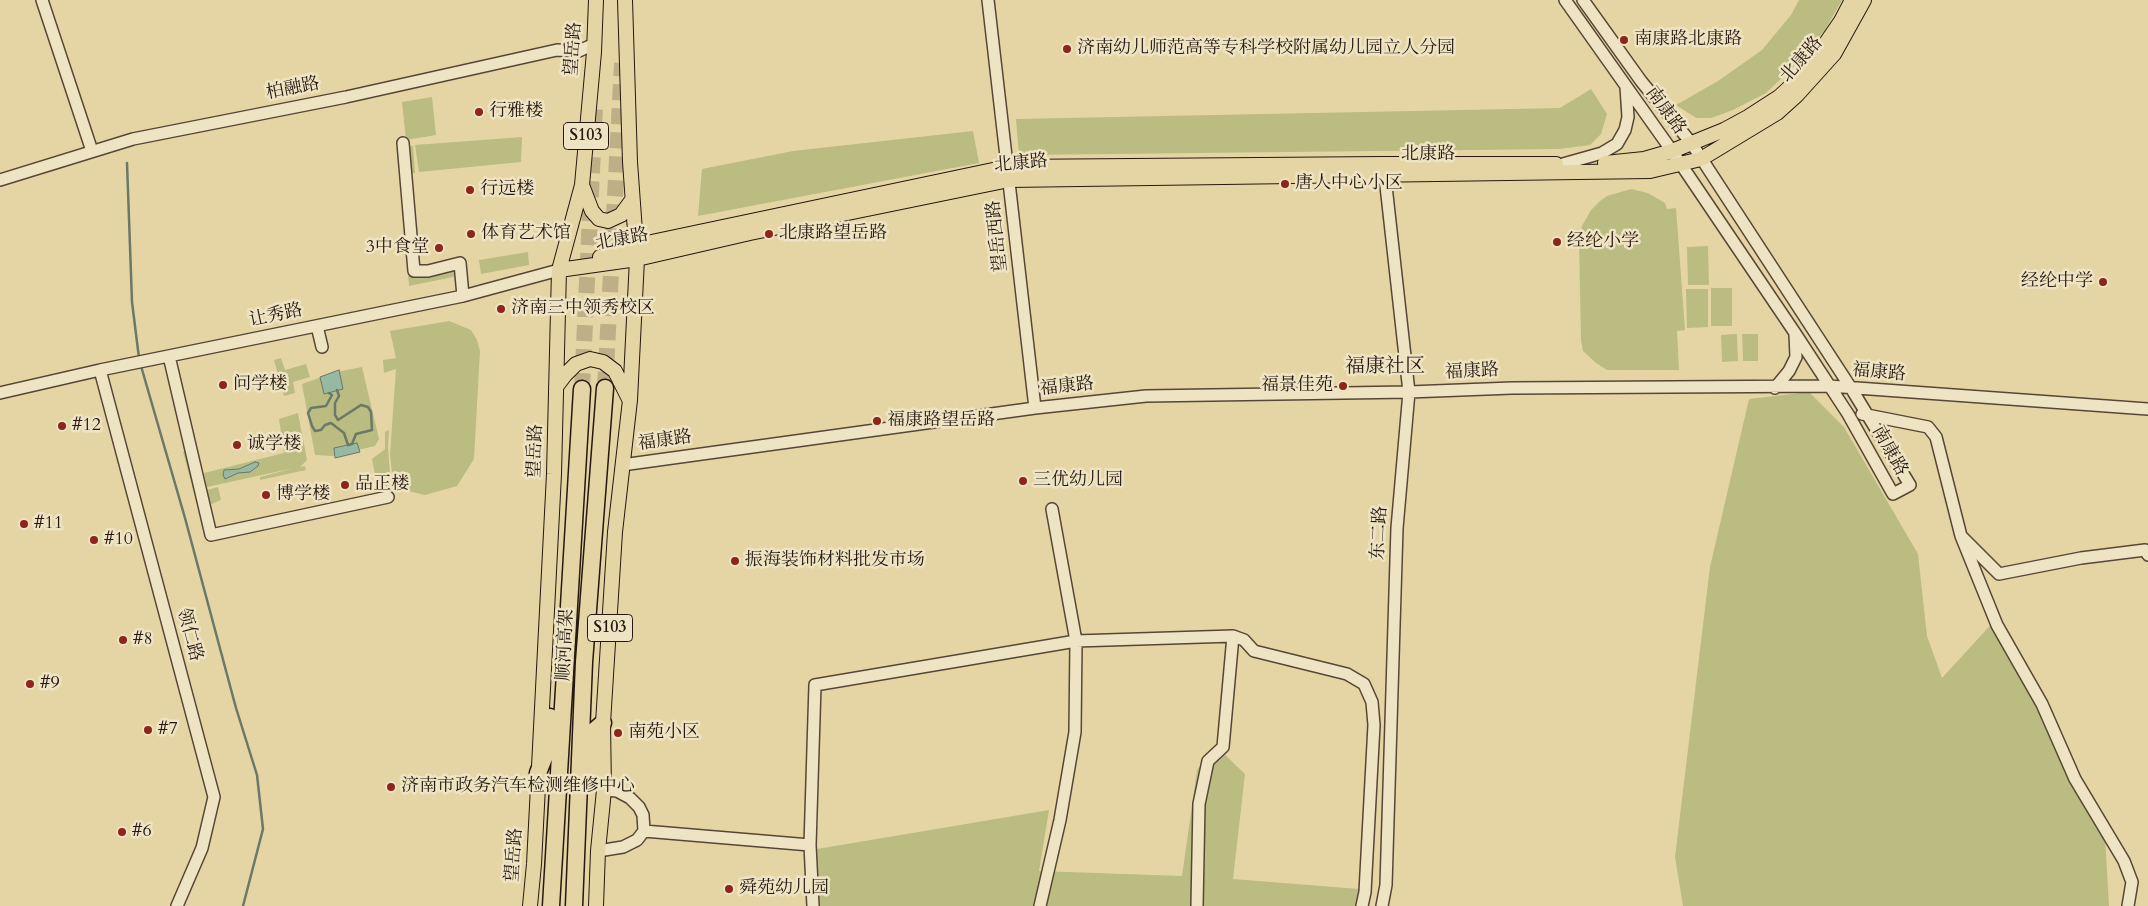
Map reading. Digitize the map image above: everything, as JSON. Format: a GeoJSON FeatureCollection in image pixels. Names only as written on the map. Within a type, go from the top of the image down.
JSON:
{"type":"FeatureCollection","features":[{"type":"Feature","properties":{"kind":"highway","name":"顺河高架"},"geometry":{"type":"LineString","coordinates":[[574,906],[584,662],[605,388]]}},
{"type":"Feature","properties":{"kind":"highway","name":"顺河高架"},"geometry":{"type":"LineString","coordinates":[[551,906],[582,389]]}},
{"type":"Feature","properties":{"kind":"highway"},"geometry":{"type":"LineString","coordinates":[[538,773],[547,750],[553,698],[563,686]]}},
{"type":"Feature","properties":{"kind":"highway"},"geometry":{"type":"LineString","coordinates":[[579,810],[586,801],[595,730],[603,722]]}},
{"type":"Feature","properties":{"kind":"main road","name":"望岳路"},"geometry":{"type":"LineString","coordinates":[[530,906],[554,474],[559,270],[582,185],[596,0]]}},
{"type":"Feature","properties":{"kind":"main road","name":"S103"},"geometry":{"type":"LineString","coordinates":[[596,906],[598,851],[604,790],[603,722],[615,532],[630,400],[637,252],[632,200],[626,0]]}},
{"type":"Feature","properties":{"kind":"main road","name":"北康路"},"geometry":{"type":"LineString","coordinates":[[559,270],[1008,174],[1618,163],[1644,159],[1692,144],[1748,117],[1779,97],[1806,72],[1841,21],[1852,0]]}},
{"type":"Feature","properties":{"kind":"main road","name":"北康路"},"geometry":{"type":"LineString","coordinates":[[1384,168],[1566,174],[1640,172],[1701,160],[1776,112],[1797,95],[1834,54],[1864,0]]}},
{"type":"Feature","properties":{"kind":"main road"},"geometry":{"type":"LineString","coordinates":[[582,185],[592,211],[599,219],[608,221],[620,215],[632,200]]}},
{"type":"Feature","properties":{"kind":"main road"},"geometry":{"type":"LineString","coordinates":[[556,387],[576,364],[590,359],[603,362],[615,371],[630,400]]}},
{"type":"Feature","properties":{"kind":"street"},"geometry":{"type":"LineString","coordinates":[[42,0],[92,151]]}},
{"type":"Feature","properties":{"kind":"street","name":"望岳西路"},"geometry":{"type":"LineString","coordinates":[[988,0],[1035,408]]}},
{"type":"Feature","properties":{"kind":"street","name":"南康路"},"geometry":{"type":"LineString","coordinates":[[1565,0],[1672,151],[1795,333],[1848,414],[1893,494],[1910,485],[1851,388],[1692,144],[1641,81],[1583,0]]}},
{"type":"Feature","properties":{"kind":"street","name":"柏融路"},"geometry":{"type":"LineString","coordinates":[[0,180],[133,139],[346,96],[557,50],[579,51],[594,44]]}},
{"type":"Feature","properties":{"kind":"street"},"geometry":{"type":"LineString","coordinates":[[1563,164],[1602,153],[1617,144],[1625,130],[1628,117],[1626,87]]}},
{"type":"Feature","properties":{"kind":"street"},"geometry":{"type":"LineString","coordinates":[[403,144],[414,271],[428,271],[460,263],[463,296]]}},
{"type":"Feature","properties":{"kind":"street","name":"东二路"},"geometry":{"type":"LineString","coordinates":[[1382,906],[1386,885],[1397,528],[1409,392],[1384,168]]}},
{"type":"Feature","properties":{"kind":"street","name":"让秀路"},"geometry":{"type":"LineString","coordinates":[[0,394],[122,365],[463,296],[559,270]]}},
{"type":"Feature","properties":{"kind":"street"},"geometry":{"type":"LineString","coordinates":[[317,326],[322,347]]}},
{"type":"Feature","properties":{"kind":"street"},"geometry":{"type":"LineString","coordinates":[[1775,388],[1789,371],[1796,357],[1795,333]]}},
{"type":"Feature","properties":{"kind":"street"},"geometry":{"type":"LineString","coordinates":[[169,356],[211,534],[388,497]]}},
{"type":"Feature","properties":{"kind":"street","name":"领仁路"},"geometry":{"type":"LineString","coordinates":[[100,370],[214,797],[202,848],[177,906]]}},
{"type":"Feature","properties":{"kind":"street","name":"福康路"},"geometry":{"type":"LineString","coordinates":[[622,466],[1035,408],[1146,396],[1409,392],[1512,388],[1775,388],[1829,386],[2148,409]]}},
{"type":"Feature","properties":{"kind":"street"},"geometry":{"type":"LineString","coordinates":[[1848,414],[1867,414],[1928,427],[1936,437],[1961,536],[1997,625],[2042,704],[2075,779],[2124,861],[2132,882],[2128,906]]}},
{"type":"Feature","properties":{"kind":"street"},"geometry":{"type":"LineString","coordinates":[[1040,906],[1060,820],[1075,732],[1076,640],[1052,510]]}},
{"type":"Feature","properties":{"kind":"street"},"geometry":{"type":"LineString","coordinates":[[1961,536],[1999,574],[2145,550],[2148,556]]}},
{"type":"Feature","properties":{"kind":"street"},"geometry":{"type":"LineString","coordinates":[[1197,906],[1199,804],[1208,761],[1223,747],[1233,636]]}},
{"type":"Feature","properties":{"kind":"street"},"geometry":{"type":"LineString","coordinates":[[813,906],[810,845],[815,685],[1076,640],[1233,636],[1244,640],[1254,651],[1347,674],[1364,684],[1372,702],[1374,725],[1365,892],[1362,906]]}},
{"type":"Feature","properties":{"kind":"street"},"geometry":{"type":"LineString","coordinates":[[598,851],[623,846],[637,840],[644,831],[643,815],[639,807],[630,798],[616,791],[604,790]]}},
{"type":"Feature","properties":{"kind":"street"},"geometry":{"type":"LineString","coordinates":[[644,831],[810,845]]}},
{"type":"Feature","properties":{"kind":"green space"},"geometry":{"type":"Polygon","coordinates":[[[1799,0],[1842,0],[1825,30],[1799,62],[1766,93],[1733,110],[1711,118],[1696,118],[1676,105],[1718,81],[1762,50],[1791,15],[1799,0]]]}},
{"type":"Feature","properties":{"kind":"green space"},"geometry":{"type":"Polygon","coordinates":[[[1591,89],[1607,114],[1601,134],[1590,145],[1559,149],[1019,155],[1016,119],[1560,108],[1591,89]]]}},
{"type":"Feature","properties":{"kind":"green space"},"geometry":{"type":"Polygon","coordinates":[[[432,97],[436,135],[406,140],[402,102],[432,97]]]}},
{"type":"Feature","properties":{"kind":"green space"},"geometry":{"type":"Polygon","coordinates":[[[973,131],[979,163],[698,216],[702,169],[793,151],[973,131]]]}},
{"type":"Feature","properties":{"kind":"green space"},"geometry":{"type":"Polygon","coordinates":[[[522,137],[521,162],[419,172],[415,145],[522,137]]]}},
{"type":"Feature","properties":{"kind":"green space"},"geometry":{"type":"Polygon","coordinates":[[[406,146],[413,146],[415,173],[408,174],[406,146]]]}},
{"type":"Feature","properties":{"kind":"green space"},"geometry":{"type":"Polygon","coordinates":[[[1631,189],[1648,193],[1665,203],[1667,209],[1676,208],[1685,330],[1677,331],[1679,370],[1607,370],[1583,351],[1581,340],[1579,238],[1582,226],[1591,210],[1600,201],[1607,196],[1631,189]]]}},
{"type":"Feature","properties":{"kind":"green space"},"geometry":{"type":"Polygon","coordinates":[[[1708,246],[1709,285],[1688,285],[1687,247],[1708,246]]]}},
{"type":"Feature","properties":{"kind":"green space"},"geometry":{"type":"Polygon","coordinates":[[[528,252],[529,265],[481,274],[479,260],[528,252]]]}},
{"type":"Feature","properties":{"kind":"green space"},"geometry":{"type":"Polygon","coordinates":[[[458,268],[458,276],[409,286],[408,273],[458,268]]]}},
{"type":"Feature","properties":{"kind":"green space"},"geometry":{"type":"Polygon","coordinates":[[[1711,288],[1732,288],[1732,326],[1711,326],[1711,288]]]}},
{"type":"Feature","properties":{"kind":"green space"},"geometry":{"type":"Polygon","coordinates":[[[1686,289],[1708,289],[1708,327],[1687,328],[1686,289]]]}},
{"type":"Feature","properties":{"kind":"green space"},"geometry":{"type":"Polygon","coordinates":[[[449,321],[471,330],[477,340],[480,351],[474,459],[457,486],[425,495],[404,490],[392,473],[390,454],[396,369],[384,373],[383,360],[396,358],[390,331],[449,321]]]}},
{"type":"Feature","properties":{"kind":"green space"},"geometry":{"type":"Polygon","coordinates":[[[1737,334],[1738,361],[1722,362],[1721,335],[1737,334]]]}},
{"type":"Feature","properties":{"kind":"green space"},"geometry":{"type":"Polygon","coordinates":[[[1742,334],[1758,334],[1758,361],[1743,361],[1742,334]]]}},
{"type":"Feature","properties":{"kind":"green space"},"geometry":{"type":"Polygon","coordinates":[[[281,358],[285,370],[306,364],[310,377],[293,382],[295,393],[284,396],[274,360],[281,358]]]}},
{"type":"Feature","properties":{"kind":"green space"},"geometry":{"type":"Polygon","coordinates":[[[362,367],[379,439],[375,446],[332,456],[315,455],[302,384],[336,372],[362,367]]]}},
{"type":"Feature","properties":{"kind":"green space"},"geometry":{"type":"Polygon","coordinates":[[[1809,392],[1844,427],[1918,554],[1927,636],[1942,678],[1996,619],[2104,819],[2109,906],[1683,906],[1675,857],[1710,567],[1749,399],[1809,392]]]}},
{"type":"Feature","properties":{"kind":"green space"},"geometry":{"type":"Polygon","coordinates":[[[298,413],[307,460],[300,467],[305,466],[306,470],[260,480],[260,477],[294,468],[207,487],[204,473],[284,453],[279,419],[298,413]]]}},
{"type":"Feature","properties":{"kind":"green space"},"geometry":{"type":"Polygon","coordinates":[[[389,430],[390,474],[395,487],[378,490],[372,459],[385,449],[385,432],[389,430]]]}},
{"type":"Feature","properties":{"kind":"green space"},"geometry":{"type":"Polygon","coordinates":[[[189,450],[210,537],[206,538],[183,452],[189,450]]]}},
{"type":"Feature","properties":{"kind":"green space"},"geometry":{"type":"Polygon","coordinates":[[[218,487],[221,500],[207,506],[203,491],[218,487]]]}},
{"type":"Feature","properties":{"kind":"green space"},"geometry":{"type":"Polygon","coordinates":[[[1216,746],[1245,774],[1233,879],[1359,889],[1357,906],[819,906],[817,849],[1049,810],[1039,871],[1182,876],[1197,770],[1216,746]]]}},
{"type":"Feature","properties":{"kind":"shaded area"},"geometry":{"type":"Polygon","coordinates":[[[339,370],[343,389],[324,394],[320,377],[339,370]]]}},
{"type":"Feature","properties":{"kind":"shaded area"},"geometry":{"type":"Polygon","coordinates":[[[357,443],[360,452],[335,458],[334,448],[357,443]]]}},
{"type":"Feature","properties":{"kind":"shaded area"},"geometry":{"type":"Polygon","coordinates":[[[255,462],[259,463],[258,466],[250,472],[238,473],[225,479],[223,475],[224,470],[239,469],[255,462]]]}},
{"type":"Feature","properties":{"kind":"waterway"},"geometry":{"type":"LineString","coordinates":[[127,163],[132,302],[139,358]]}},
{"type":"Feature","properties":{"kind":"waterway"},"geometry":{"type":"LineString","coordinates":[[141,366],[185,518],[236,708],[257,775],[263,829],[243,906]]}},
{"type":"Feature","properties":{"kind":"waterway"},"geometry":{"type":"LineString","coordinates":[[329,393],[332,395],[326,406],[311,408],[308,413],[312,426],[315,431],[321,430],[325,425],[331,423],[344,433],[348,445],[352,444],[356,434],[372,430],[371,412],[368,407],[361,405],[338,420],[335,415],[335,403],[339,396],[337,390]]}},
{"type":"Feature","properties":{"kind":"tunnel"},"geometry":{"type":"LineString","coordinates":[[605,388],[622,63]]}},
{"type":"Feature","properties":{"kind":"tunnel"},"geometry":{"type":"LineString","coordinates":[[582,389],[595,107]]}},
{"type":"Feature","properties":{"kind":"place","name":"南康路北康路"},"geometry":{"type":"Point","coordinates":[1624,40]}},
{"type":"Feature","properties":{"kind":"place","name":"济南幼儿师范高等专科学校附属幼儿园立人分园"},"geometry":{"type":"Point","coordinates":[1067,49]}},
{"type":"Feature","properties":{"kind":"place","name":"行雅楼"},"geometry":{"type":"Point","coordinates":[479,112]}},
{"type":"Feature","properties":{"kind":"place","name":"唐人中心小区"},"geometry":{"type":"Point","coordinates":[1285,184]}},
{"type":"Feature","properties":{"kind":"place","name":"行远楼"},"geometry":{"type":"Point","coordinates":[470,190]}},
{"type":"Feature","properties":{"kind":"place","name":"体育艺术馆"},"geometry":{"type":"Point","coordinates":[471,234]}},
{"type":"Feature","properties":{"kind":"place","name":"北康路望岳路"},"geometry":{"type":"Point","coordinates":[769,234]}},
{"type":"Feature","properties":{"kind":"place","name":"经纶小学"},"geometry":{"type":"Point","coordinates":[1557,242]}},
{"type":"Feature","properties":{"kind":"place","name":"3中食堂"},"geometry":{"type":"Point","coordinates":[439,248]}},
{"type":"Feature","properties":{"kind":"place","name":"经纶中学"},"geometry":{"type":"Point","coordinates":[2103,282]}},
{"type":"Feature","properties":{"kind":"place","name":"济南三中领秀校区"},"geometry":{"type":"Point","coordinates":[501,309]}},
{"type":"Feature","properties":{"kind":"place","name":"问学楼"},"geometry":{"type":"Point","coordinates":[223,385]}},
{"type":"Feature","properties":{"kind":"place","name":"福景佳苑"},"geometry":{"type":"Point","coordinates":[1343,386]}},
{"type":"Feature","properties":{"kind":"place","name":"福康路望岳路"},"geometry":{"type":"Point","coordinates":[877,421]}},
{"type":"Feature","properties":{"kind":"place","name":"#12"},"geometry":{"type":"Point","coordinates":[62,426]}},
{"type":"Feature","properties":{"kind":"place","name":"诚学楼"},"geometry":{"type":"Point","coordinates":[237,445]}},
{"type":"Feature","properties":{"kind":"place","name":"三优幼儿园"},"geometry":{"type":"Point","coordinates":[1023,481]}},
{"type":"Feature","properties":{"kind":"place","name":"品正楼"},"geometry":{"type":"Point","coordinates":[345,485]}},
{"type":"Feature","properties":{"kind":"place","name":"博学楼"},"geometry":{"type":"Point","coordinates":[266,495]}},
{"type":"Feature","properties":{"kind":"place","name":"#11"},"geometry":{"type":"Point","coordinates":[24,524]}},
{"type":"Feature","properties":{"kind":"place","name":"#10"},"geometry":{"type":"Point","coordinates":[94,540]}},
{"type":"Feature","properties":{"kind":"place","name":"振海装饰材料批发市场"},"geometry":{"type":"Point","coordinates":[735,561]}},
{"type":"Feature","properties":{"kind":"place","name":"#8"},"geometry":{"type":"Point","coordinates":[123,640]}},
{"type":"Feature","properties":{"kind":"place","name":"#9"},"geometry":{"type":"Point","coordinates":[30,684]}},
{"type":"Feature","properties":{"kind":"place","name":"#7"},"geometry":{"type":"Point","coordinates":[148,730]}},
{"type":"Feature","properties":{"kind":"place","name":"南苑小区"},"geometry":{"type":"Point","coordinates":[618,733]}},
{"type":"Feature","properties":{"kind":"place","name":"济南市政务汽车检测维修中心"},"geometry":{"type":"Point","coordinates":[391,787]}},
{"type":"Feature","properties":{"kind":"place","name":"#6"},"geometry":{"type":"Point","coordinates":[122,832]}},
{"type":"Feature","properties":{"kind":"place","name":"舜苑幼儿园"},"geometry":{"type":"Point","coordinates":[729,889]}},
{"type":"Feature","properties":{"kind":"district","name":"福康社区"},"geometry":{"type":"Point","coordinates":[1385,367]}}]}
